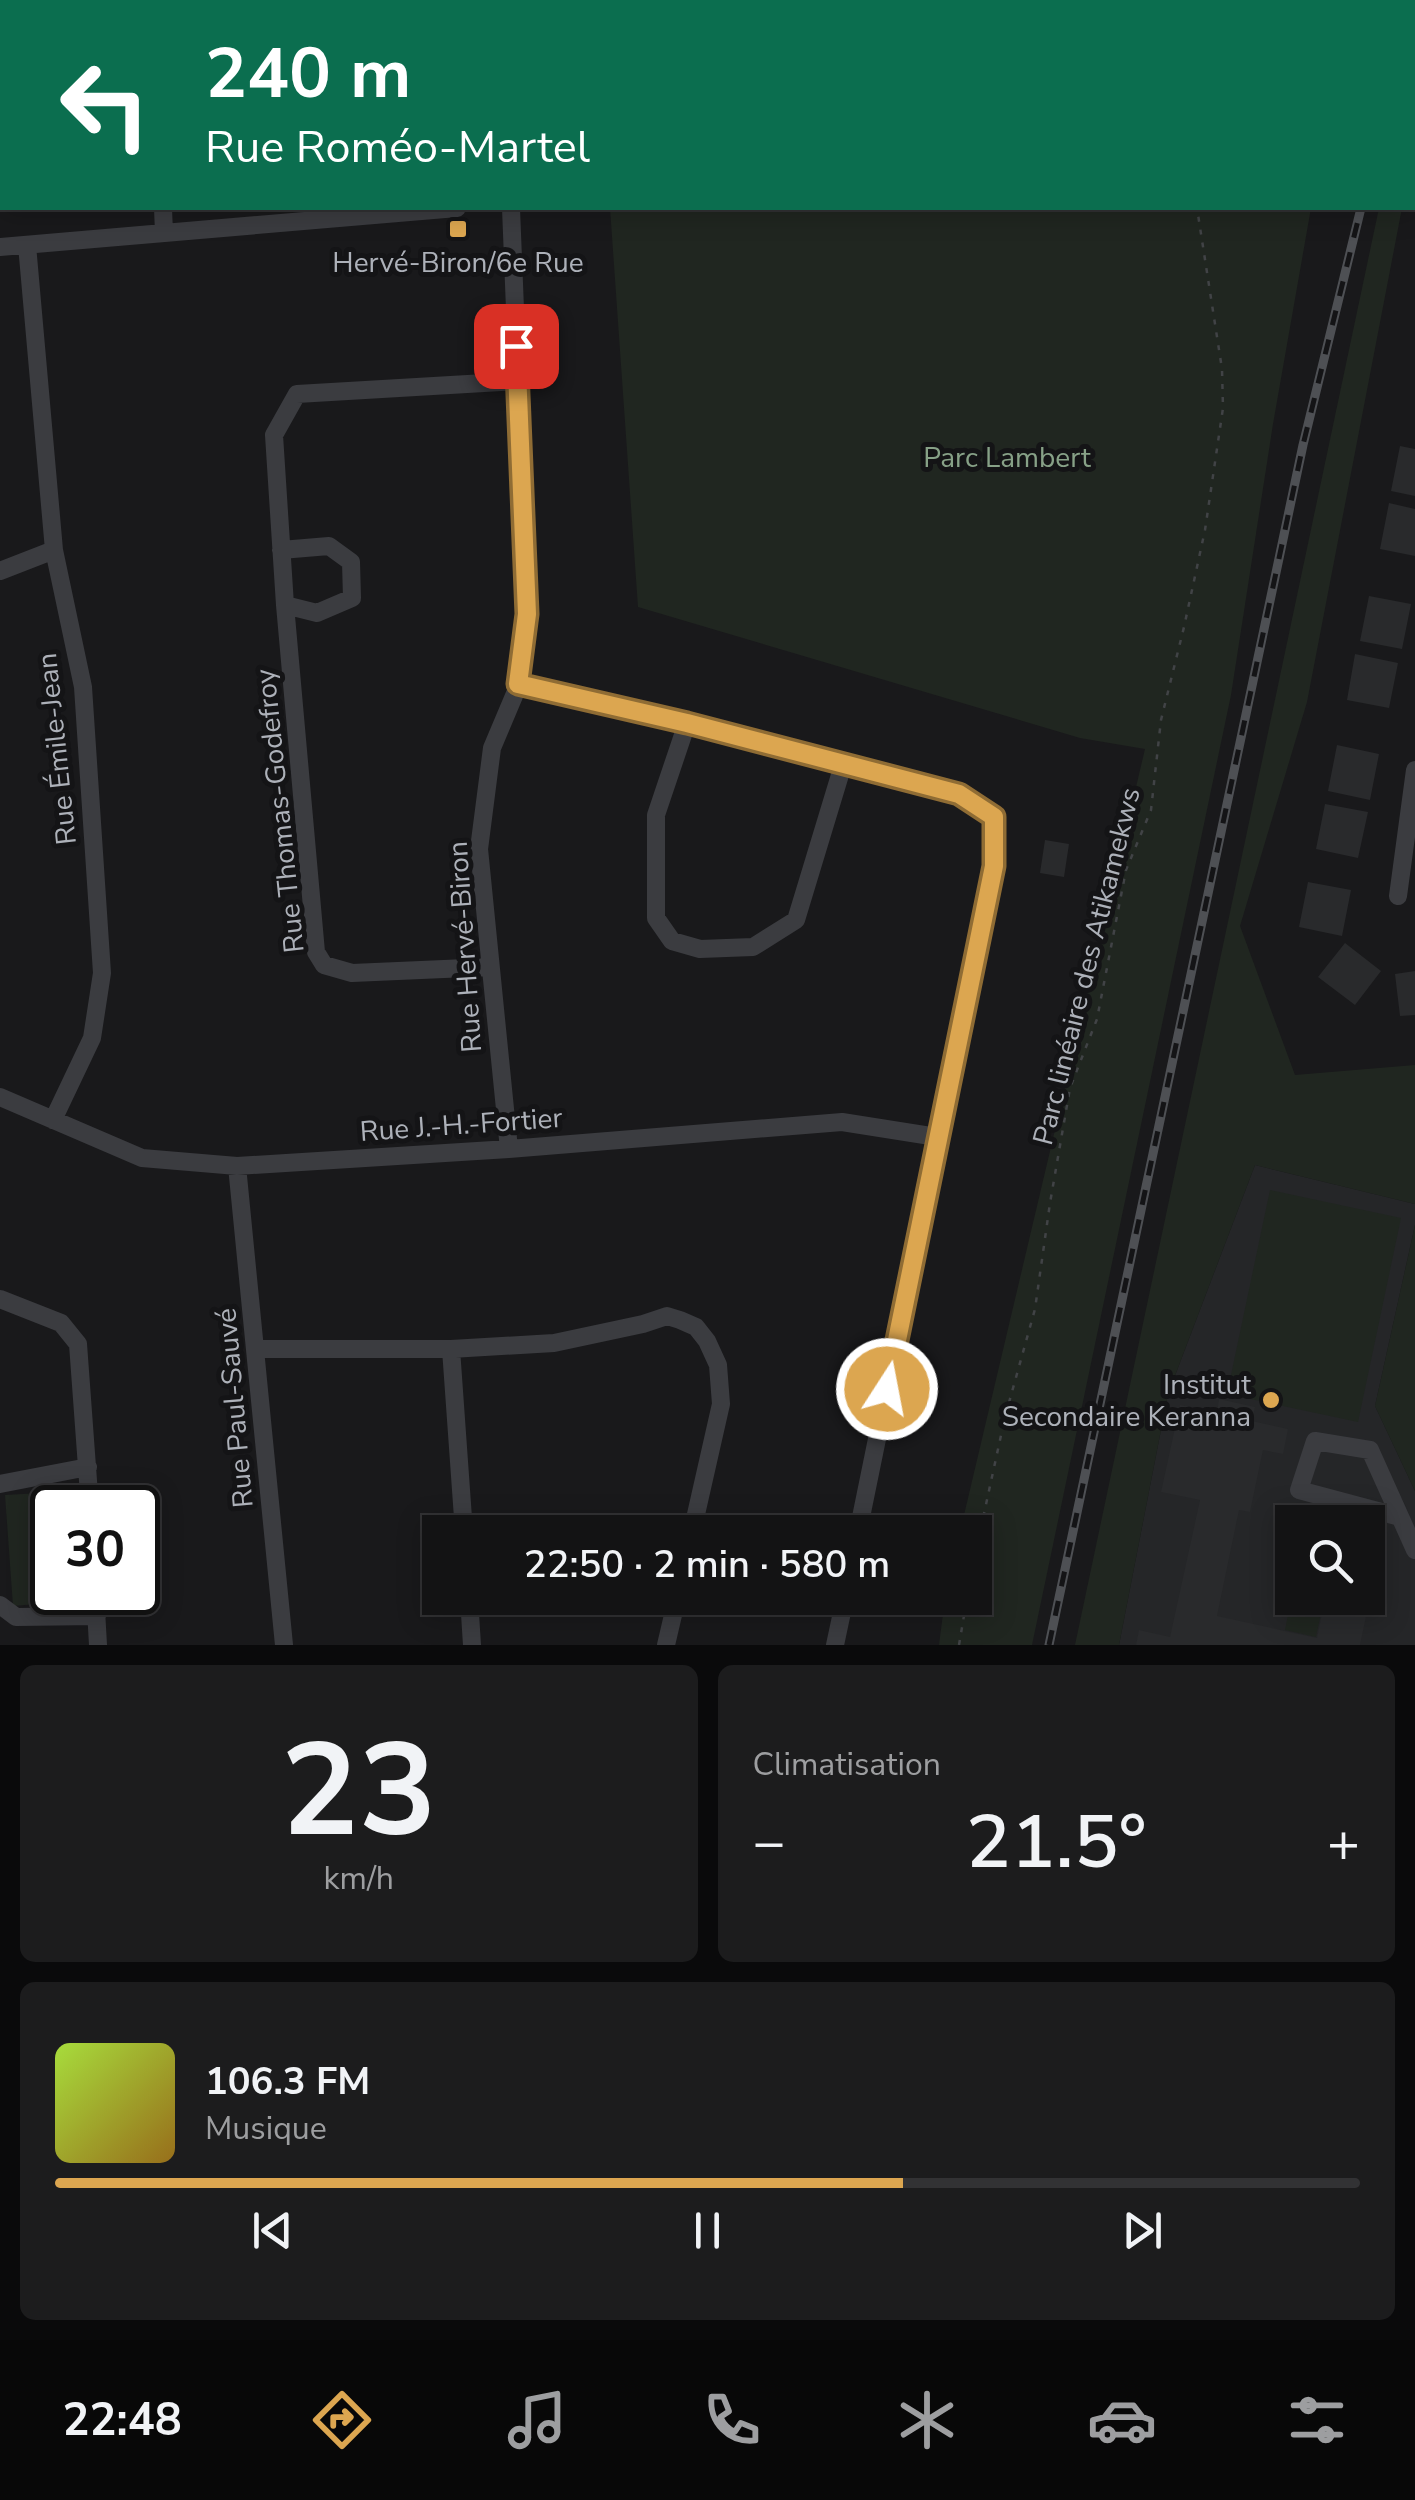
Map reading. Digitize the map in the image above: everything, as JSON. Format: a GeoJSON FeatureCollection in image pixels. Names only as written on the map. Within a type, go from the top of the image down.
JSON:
{"type":"FeatureCollection","features":[{"type":"Feature","properties":{"kind":"street"},"geometry":{"type":"LineString","coordinates":[[163,210],[164,233]]}},
{"type":"Feature","properties":{"kind":"street"},"geometry":{"type":"LineString","coordinates":[[0,247],[410,210]]}},
{"type":"Feature","properties":{"kind":"street","name":"Rue Hervé-Biron"},"geometry":{"type":"LineString","coordinates":[[509,1149],[479,849],[492,748],[518,684],[527,614],[511,210]]}},
{"type":"Feature","properties":{"kind":"street","name":"Rue Émile-Jean"},"geometry":{"type":"LineString","coordinates":[[27,245],[54,550],[83,687],[102,973],[92,1038],[53,1120]]}},
{"type":"Feature","properties":{"kind":"street","name":"Rue Thomas-Godefroy"},"geometry":{"type":"LineString","coordinates":[[490,967],[352,974],[324,965],[316,952],[274,435],[297,394],[516,381]]}},
{"type":"Feature","properties":{"kind":"street"},"geometry":{"type":"LineString","coordinates":[[281,550],[329,546],[351,562],[352,598],[317,613],[285,605]]}},
{"type":"Feature","properties":{"kind":"street"},"geometry":{"type":"LineString","coordinates":[[0,570],[54,550]]}},
{"type":"Feature","properties":{"kind":"street"},"geometry":{"type":"LineString","coordinates":[[518,684],[687,723],[959,794],[994,817],[994,866],[861,1515]]}},
{"type":"Feature","properties":{"kind":"street"},"geometry":{"type":"LineString","coordinates":[[687,723],[656,815],[656,918],[672,941],[700,950],[753,947],[796,920],[843,765]]}},
{"type":"Feature","properties":{"kind":"street"},"geometry":{"type":"LineString","coordinates":[[1398,896],[1415,770]]}},
{"type":"Feature","properties":{"kind":"street","name":"Rue J.-H.-Fortier"},"geometry":{"type":"LineString","coordinates":[[0,1098],[142,1158],[238,1166],[842,1122],[937,1137]]}},
{"type":"Feature","properties":{"kind":"street","name":"Rue Paul-Sauvé"},"geometry":{"type":"LineString","coordinates":[[238,1166],[284,1645]]}},
{"type":"Feature","properties":{"kind":"street"},"geometry":{"type":"LineString","coordinates":[[0,1299],[61,1323],[78,1344],[89,1485]]}},
{"type":"Feature","properties":{"kind":"street"},"geometry":{"type":"LineString","coordinates":[[256,1350],[452,1349],[554,1343],[666,1316],[696,1327],[708,1341],[718,1365],[721,1404],[696,1515]]}},
{"type":"Feature","properties":{"kind":"street"},"geometry":{"type":"LineString","coordinates":[[452,1349],[463,1515]]}},
{"type":"Feature","properties":{"kind":"street"},"geometry":{"type":"LineString","coordinates":[[1400,1517],[1299,1490],[1315,1440],[1370,1450],[1415,1550]]}},
{"type":"Feature","properties":{"kind":"street"},"geometry":{"type":"LineString","coordinates":[[0,1484],[88,1467]]}},
{"type":"Feature","properties":{"kind":"street"},"geometry":{"type":"LineString","coordinates":[[0,1605],[16,1617],[97,1616],[98,1645]]}},
{"type":"Feature","properties":{"kind":"street"},"geometry":{"type":"LineString","coordinates":[[470,1615],[472,1645]]}},
{"type":"Feature","properties":{"kind":"street"},"geometry":{"type":"LineString","coordinates":[[666,1645],[673,1615]]}},
{"type":"Feature","properties":{"kind":"street"},"geometry":{"type":"LineString","coordinates":[[836,1645],[842,1615]]}},
{"type":"Feature","properties":{"kind":"path","name":"Parc linéaire des Atikamekws"},"geometry":{"type":"LineString","coordinates":[[982,1515],[1035,1309],[1070,1088],[1098,1019],[1126,870],[1151,810],[1160,720],[1205,530],[1223,408],[1222,368],[1196,210]]}},
{"type":"Feature","properties":{"kind":"path"},"geometry":{"type":"LineString","coordinates":[[960,1645],[965,1615]]}},
{"type":"Feature","properties":{"kind":"shaded area","name":"Institut Secondaire Keranna"},"geometry":{"type":"Polygon","coordinates":[[[1255,1165],[1415,1204],[1415,1225],[1375,1406],[1415,1491],[1415,1645],[1119,1645],[1168,1394],[1255,1165]]]}},
{"type":"Feature","properties":{"kind":"green space","name":"Parc Lambert"},"geometry":{"type":"Polygon","coordinates":[[[610,210],[1311,210],[1231,695],[1032,1645],[939,1645],[943,1615],[992,1615],[992,1515],[964,1515],[1145,749],[1080,738],[638,607],[610,210]]]}},
{"type":"Feature","properties":{"kind":"green space"},"geometry":{"type":"Polygon","coordinates":[[[1379,210],[1402,210],[1307,702],[1240,926],[1295,1075],[1415,1065],[1415,1204],[1255,1165],[1168,1394],[1119,1645],[1075,1645],[1379,210]]]}},
{"type":"Feature","properties":{"kind":"green space"},"geometry":{"type":"Polygon","coordinates":[[[1270,1190],[1401,1218],[1358,1422],[1227,1394],[1270,1190]]]}},
{"type":"Feature","properties":{"kind":"green space"},"geometry":{"type":"Polygon","coordinates":[[[1415,1225],[1415,1491],[1375,1406],[1415,1225]]]}},
{"type":"Feature","properties":{"kind":"green space"},"geometry":{"type":"Polygon","coordinates":[[[30,1494],[30,1605],[13,1606],[5,1495],[30,1494]]]}},
{"type":"Feature","properties":{"kind":"green space"},"geometry":{"type":"Polygon","coordinates":[[[1288,1615],[1321,1615],[1316,1637],[1285,1630],[1288,1615]]]}},
{"type":"Feature","properties":{"kind":"building"},"geometry":{"type":"Polygon","coordinates":[[[1400,446],[1415,449],[1415,496],[1391,491],[1400,446]]]}},
{"type":"Feature","properties":{"kind":"building"},"geometry":{"type":"Polygon","coordinates":[[[1389,503],[1415,509],[1415,556],[1380,549],[1389,503]]]}},
{"type":"Feature","properties":{"kind":"building"},"geometry":{"type":"Polygon","coordinates":[[[1369,596],[1411,604],[1402,649],[1360,641],[1369,596]]]}},
{"type":"Feature","properties":{"kind":"building"},"geometry":{"type":"Polygon","coordinates":[[[1355,654],[1398,663],[1389,708],[1347,700],[1355,654]]]}},
{"type":"Feature","properties":{"kind":"building"},"geometry":{"type":"Polygon","coordinates":[[[1337,745],[1379,754],[1370,800],[1328,791],[1337,745]]]}},
{"type":"Feature","properties":{"kind":"building"},"geometry":{"type":"Polygon","coordinates":[[[1325,804],[1368,812],[1358,858],[1316,849],[1325,804]]]}},
{"type":"Feature","properties":{"kind":"building"},"geometry":{"type":"Polygon","coordinates":[[[1045,840],[1069,844],[1064,877],[1040,873],[1045,840]]]}},
{"type":"Feature","properties":{"kind":"building"},"geometry":{"type":"Polygon","coordinates":[[[1308,882],[1351,890],[1342,936],[1299,927],[1308,882]]]}},
{"type":"Feature","properties":{"kind":"building"},"geometry":{"type":"Polygon","coordinates":[[[1345,943],[1381,971],[1355,1005],[1318,977],[1345,943]]]}},
{"type":"Feature","properties":{"kind":"building"},"geometry":{"type":"Polygon","coordinates":[[[1415,971],[1415,1015],[1400,1016],[1395,974],[1415,971]]]}},
{"type":"Feature","properties":{"kind":"building"},"geometry":{"type":"Polygon","coordinates":[[[1219,1399],[1255,1407],[1252,1421],[1288,1429],[1283,1454],[1263,1450],[1250,1512],[1239,1510],[1217,1616],[1317,1638],[1322,1615],[1366,1615],[1360,1645],[1136,1645],[1139,1630],[1170,1637],[1200,1500],[1161,1492],[1180,1405],[1217,1413],[1219,1399]]]}},
{"type":"Feature","properties":{"kind":"railway"},"geometry":{"type":"LineString","coordinates":[[1049,1645],[1303,445],[1361,210]]}},
{"type":"Feature","properties":{"kind":"place","name":"Hervé-Biron/6e Rue"},"geometry":{"type":"Point","coordinates":[458,229]}},
{"type":"Feature","properties":{"kind":"place","name":"Institut Secondaire Keranna"},"geometry":{"type":"Point","coordinates":[1271,1400]}},
{"type":"Feature","properties":{"kind":"route"},"geometry":{"type":"LineString","coordinates":[[516,346],[527,614],[518,684],[687,723],[959,794],[994,817],[994,866],[887,1389]]}}]}
